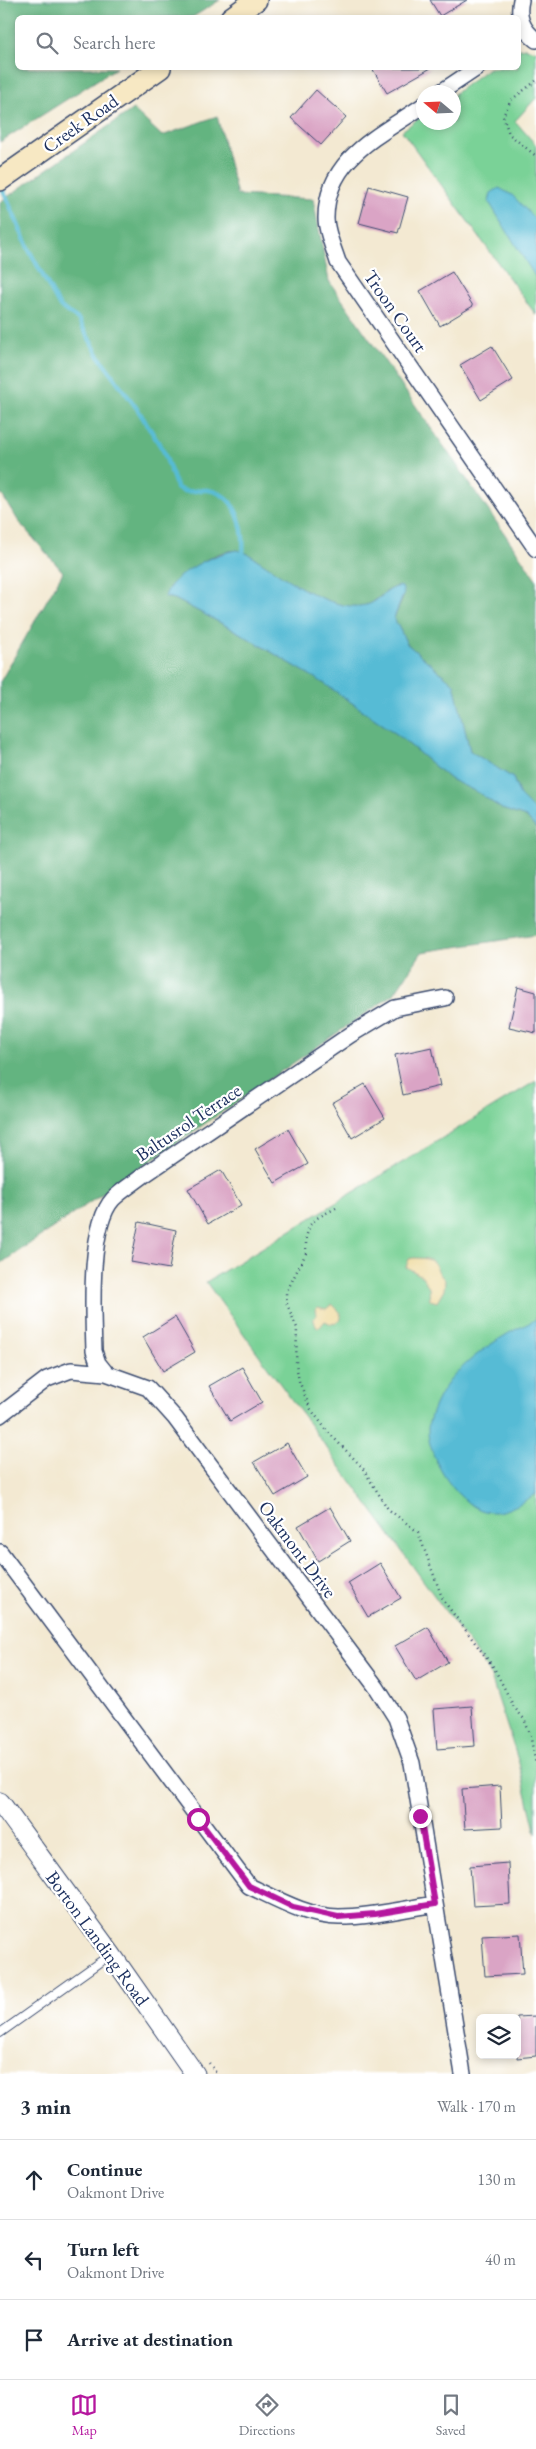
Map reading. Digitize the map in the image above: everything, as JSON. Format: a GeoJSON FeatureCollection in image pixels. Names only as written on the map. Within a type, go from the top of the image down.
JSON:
{"type":"FeatureCollection","features":[{"type":"Feature","properties":{"kind":"main road"},"geometry":{"type":"LineString","coordinates":[[235,15],[256,0]]}},
{"type":"Feature","properties":{"kind":"main road","name":"Creek Road"},"geometry":{"type":"LineString","coordinates":[[0,180],[157,70]]}},
{"type":"Feature","properties":{"kind":"street"},"geometry":{"type":"LineString","coordinates":[[520,15],[521,0]]}},
{"type":"Feature","properties":{"kind":"street"},"geometry":{"type":"LineString","coordinates":[[521,19],[527,37]]}},
{"type":"Feature","properties":{"kind":"street"},"geometry":{"type":"LineString","coordinates":[[452,85],[474,70]]}},
{"type":"Feature","properties":{"kind":"street","name":"Troon Court"},"geometry":{"type":"LineString","coordinates":[[416,111],[350,157],[334,178],[328,197],[326,220],[338,262],[536,550]]}},
{"type":"Feature","properties":{"kind":"street","name":"Baltusrol Terrace"},"geometry":{"type":"LineString","coordinates":[[106,1373],[98,1362],[94,1351],[95,1244],[104,1212],[113,1199],[144,1175],[350,1035],[396,1008],[445,998]]}},
{"type":"Feature","properties":{"kind":"street","name":"Oakmont Drive"},"geometry":{"type":"LineString","coordinates":[[0,1415],[47,1379],[72,1370],[106,1373],[148,1388],[175,1418],[366,1673],[391,1710],[412,1763],[463,2074]]}},
{"type":"Feature","properties":{"kind":"street"},"geometry":{"type":"LineString","coordinates":[[0,1552],[249,1886],[293,1907],[338,1917],[375,1914],[435,1904]]}},
{"type":"Feature","properties":{"kind":"street","name":"Borton Landing Road"},"geometry":{"type":"LineString","coordinates":[[0,1802],[111,1954],[195,2074]]}},
{"type":"Feature","properties":{"kind":"lane"},"geometry":{"type":"LineString","coordinates":[[0,2033],[111,1954]]}},
{"type":"Feature","properties":{"kind":"path"},"geometry":{"type":"LineString","coordinates":[[536,81],[512,100],[503,116],[509,134],[536,156]]}},
{"type":"Feature","properties":{"kind":"path"},"geometry":{"type":"LineString","coordinates":[[336,1208],[317,1218],[310,1225],[306,1237],[306,1253],[286,1293],[287,1304],[297,1328],[296,1364],[298,1382],[316,1416],[362,1467],[388,1508],[418,1532],[443,1600],[494,1668],[514,1706],[524,1719],[530,1734],[536,1765]]}},
{"type":"Feature","properties":{"kind":"green space"},"geometry":{"type":"Polygon","coordinates":[[[0,0],[220,0],[196,15],[15,15],[15,70],[113,70],[0,142],[0,0]]]}},
{"type":"Feature","properties":{"kind":"green space"},"geometry":{"type":"Polygon","coordinates":[[[521,49],[536,51],[536,98],[515,121],[536,145],[536,315],[402,131],[416,120],[416,130],[461,130],[461,89],[486,70],[521,70],[521,49]]]}},
{"type":"Feature","properties":{"kind":"green space"},"geometry":{"type":"Polygon","coordinates":[[[133,109],[162,136],[217,116],[237,195],[313,199],[329,281],[536,579],[536,812],[520,796],[513,778],[470,751],[454,684],[407,644],[394,618],[403,598],[399,586],[390,589],[373,602],[363,606],[334,603],[303,589],[248,554],[228,551],[217,554],[196,566],[169,587],[167,598],[175,599],[238,632],[325,684],[398,735],[450,779],[479,793],[502,809],[526,817],[536,828],[536,935],[422,952],[394,994],[0,1264],[0,682],[63,572],[19,522],[0,492],[0,202],[133,109]]]}},
{"type":"Feature","properties":{"kind":"green space"},"geometry":{"type":"Polygon","coordinates":[[[536,1081],[536,1834],[519,1763],[489,1671],[206,1282],[536,1081]]]}},
{"type":"Feature","properties":{"kind":"sand"},"geometry":{"type":"Polygon","coordinates":[[[409,1259],[432,1261],[445,1280],[444,1290],[437,1302],[430,1300],[429,1288],[422,1276],[406,1267],[409,1259]]]}},
{"type":"Feature","properties":{"kind":"sand"},"geometry":{"type":"Polygon","coordinates":[[[332,1304],[340,1312],[341,1319],[337,1323],[331,1324],[325,1321],[320,1327],[317,1327],[313,1319],[317,1315],[316,1309],[318,1307],[326,1309],[332,1304]]]}},
{"type":"Feature","properties":{"kind":"water"},"geometry":{"type":"Polygon","coordinates":[[[499,188],[512,195],[536,220],[536,278],[489,202],[491,193],[499,188]]]}},
{"type":"Feature","properties":{"kind":"water"},"geometry":{"type":"Polygon","coordinates":[[[238,550],[248,554],[305,590],[336,603],[352,606],[371,604],[393,588],[402,587],[404,593],[394,618],[407,644],[454,684],[470,751],[513,778],[520,796],[536,812],[536,828],[526,817],[502,809],[479,793],[450,779],[398,735],[325,684],[238,632],[175,599],[165,597],[169,588],[185,573],[218,555],[238,550]]]}},
{"type":"Feature","properties":{"kind":"water"},"geometry":{"type":"Polygon","coordinates":[[[536,1319],[536,1494],[503,1511],[491,1512],[479,1509],[468,1503],[457,1493],[439,1467],[429,1441],[428,1429],[430,1419],[435,1404],[456,1373],[482,1351],[509,1333],[536,1319]]]}},
{"type":"Feature","properties":{"kind":"building"},"geometry":{"type":"Polygon","coordinates":[[[430,0],[467,0],[442,15],[439,15],[430,0]]]}},
{"type":"Feature","properties":{"kind":"building"},"geometry":{"type":"Polygon","coordinates":[[[373,70],[427,70],[387,93],[373,70]]]}},
{"type":"Feature","properties":{"kind":"building"},"geometry":{"type":"Polygon","coordinates":[[[316,90],[346,117],[321,145],[291,118],[316,90]]]}},
{"type":"Feature","properties":{"kind":"building"},"geometry":{"type":"Polygon","coordinates":[[[369,186],[408,197],[398,233],[359,223],[369,186]]]}},
{"type":"Feature","properties":{"kind":"building"},"geometry":{"type":"Polygon","coordinates":[[[452,272],[473,306],[440,326],[420,291],[452,272]]]}},
{"type":"Feature","properties":{"kind":"building"},"geometry":{"type":"Polygon","coordinates":[[[492,346],[513,380],[481,400],[460,365],[492,346]]]}},
{"type":"Feature","properties":{"kind":"building"},"geometry":{"type":"Polygon","coordinates":[[[518,987],[536,992],[536,1033],[509,1027],[518,987]]]}},
{"type":"Feature","properties":{"kind":"building"},"geometry":{"type":"Polygon","coordinates":[[[432,1047],[440,1086],[403,1095],[395,1055],[432,1047]]]}},
{"type":"Feature","properties":{"kind":"building"},"geometry":{"type":"Polygon","coordinates":[[[365,1084],[385,1118],[352,1138],[332,1103],[365,1084]]]}},
{"type":"Feature","properties":{"kind":"building"},"geometry":{"type":"Polygon","coordinates":[[[288,1129],[308,1164],[275,1183],[255,1149],[288,1129]]]}},
{"type":"Feature","properties":{"kind":"building"},"geometry":{"type":"Polygon","coordinates":[[[221,1170],[241,1205],[208,1224],[188,1189],[221,1170]]]}},
{"type":"Feature","properties":{"kind":"building"},"geometry":{"type":"Polygon","coordinates":[[[139,1222],[176,1230],[169,1269],[131,1262],[139,1222]]]}},
{"type":"Feature","properties":{"kind":"building"},"geometry":{"type":"Polygon","coordinates":[[[175,1317],[195,1352],[163,1371],[143,1337],[175,1317]]]}},
{"type":"Feature","properties":{"kind":"building"},"geometry":{"type":"Polygon","coordinates":[[[242,1367],[262,1402],[230,1421],[209,1386],[242,1367]]]}},
{"type":"Feature","properties":{"kind":"building"},"geometry":{"type":"Polygon","coordinates":[[[287,1443],[307,1477],[275,1496],[254,1462],[287,1443]]]}},
{"type":"Feature","properties":{"kind":"building"},"geometry":{"type":"Polygon","coordinates":[[[330,1507],[350,1541],[318,1561],[298,1526],[330,1507]]]}},
{"type":"Feature","properties":{"kind":"building"},"geometry":{"type":"Polygon","coordinates":[[[380,1563],[401,1598],[368,1617],[348,1583],[380,1563]]]}},
{"type":"Feature","properties":{"kind":"building"},"geometry":{"type":"Polygon","coordinates":[[[428,1627],[448,1662],[416,1681],[395,1646],[428,1627]]]}},
{"type":"Feature","properties":{"kind":"building"},"geometry":{"type":"Polygon","coordinates":[[[472,1706],[475,1746],[437,1749],[434,1709],[472,1706]]]}},
{"type":"Feature","properties":{"kind":"building"},"geometry":{"type":"Polygon","coordinates":[[[500,1786],[502,1827],[465,1829],[462,1789],[500,1786]]]}},
{"type":"Feature","properties":{"kind":"building"},"geometry":{"type":"Polygon","coordinates":[[[508,1863],[510,1904],[473,1906],[470,1866],[508,1863]]]}},
{"type":"Feature","properties":{"kind":"building"},"geometry":{"type":"Polygon","coordinates":[[[520,1934],[523,1974],[485,1976],[482,1936],[520,1934]]]}},
{"type":"Feature","properties":{"kind":"building"},"geometry":{"type":"Polygon","coordinates":[[[536,2016],[536,2056],[521,2058],[521,2017],[536,2016]]]}},
{"type":"Feature","properties":{"kind":"waterway"},"geometry":{"type":"LineString","coordinates":[[3,190],[29,250],[60,307],[78,319],[100,358],[138,410],[163,450],[177,488],[185,491],[207,490],[218,493],[233,506],[241,525],[243,555]]}},
{"type":"Feature","properties":{"kind":"route"},"geometry":{"type":"LineString","coordinates":[[198,1819],[249,1886],[293,1907],[338,1917],[375,1914],[435,1904],[420,1816]]}}]}
